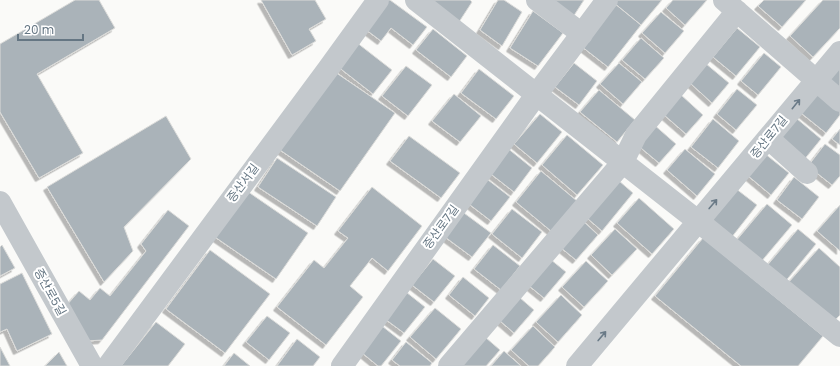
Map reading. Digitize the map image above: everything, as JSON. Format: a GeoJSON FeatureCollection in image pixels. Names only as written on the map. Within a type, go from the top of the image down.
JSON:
{"type":"FeatureCollection","features":[{"type":"Feature","properties":{"kind":"street","name":"증산서길"},"geometry":{"type":"LineString","coordinates":[[108,366],[378,0]]}},
{"type":"Feature","properties":{"kind":"street"},"geometry":{"type":"LineString","coordinates":[[416,0],[699,222],[840,336]]}},
{"type":"Feature","properties":{"kind":"street"},"geometry":{"type":"LineString","coordinates":[[537,0],[582,34]]}},
{"type":"Feature","properties":{"kind":"street","name":"증산로7길"},"geometry":{"type":"LineString","coordinates":[[347,364],[536,95],[607,0]]}},
{"type":"Feature","properties":{"kind":"street"},"geometry":{"type":"LineString","coordinates":[[448,366],[623,162],[636,135],[731,5],[840,100]]}},
{"type":"Feature","properties":{"kind":"street","name":"증산로7길"},"geometry":{"type":"LineString","coordinates":[[577,366],[840,52]]}},
{"type":"Feature","properties":{"kind":"street"},"geometry":{"type":"LineString","coordinates":[[768,138],[806,173]]}},
{"type":"Feature","properties":{"kind":"street","name":"증산로5길"},"geometry":{"type":"LineString","coordinates":[[3,216],[92,366]]}},
{"type":"Feature","properties":{"kind":"building"},"geometry":{"type":"Polygon","coordinates":[[[75,0],[99,0],[115,28],[37,74],[83,153],[39,178],[0,112],[0,44],[75,0]]]}},
{"type":"Feature","properties":{"kind":"building"},"geometry":{"type":"Polygon","coordinates":[[[261,0],[315,0],[326,19],[309,29],[316,41],[292,55],[261,0]]]}},
{"type":"Feature","properties":{"kind":"building"},"geometry":{"type":"Polygon","coordinates":[[[387,0],[390,0],[427,27],[413,45],[391,28],[381,41],[365,29],[387,0]]]}},
{"type":"Feature","properties":{"kind":"building"},"geometry":{"type":"Polygon","coordinates":[[[428,0],[470,0],[472,2],[459,22],[428,0]]]}},
{"type":"Feature","properties":{"kind":"building"},"geometry":{"type":"Polygon","coordinates":[[[498,0],[504,0],[522,12],[502,46],[480,30],[498,0]]]}},
{"type":"Feature","properties":{"kind":"building"},"geometry":{"type":"Polygon","coordinates":[[[549,0],[584,0],[573,17],[549,0]]]}},
{"type":"Feature","properties":{"kind":"building"},"geometry":{"type":"Polygon","coordinates":[[[617,0],[662,0],[641,25],[614,3],[617,0]]]}},
{"type":"Feature","properties":{"kind":"building"},"geometry":{"type":"Polygon","coordinates":[[[673,0],[707,0],[685,25],[666,8],[673,0]]]}},
{"type":"Feature","properties":{"kind":"building"},"geometry":{"type":"Polygon","coordinates":[[[764,0],[806,0],[782,27],[758,6],[764,0]]]}},
{"type":"Feature","properties":{"kind":"building"},"geometry":{"type":"Polygon","coordinates":[[[823,0],[840,0],[840,28],[813,57],[790,36],[823,0]]]}},
{"type":"Feature","properties":{"kind":"building"},"geometry":{"type":"Polygon","coordinates":[[[614,3],[641,25],[608,67],[581,46],[614,3]]]}},
{"type":"Feature","properties":{"kind":"building"},"geometry":{"type":"Polygon","coordinates":[[[533,11],[563,33],[538,66],[510,48],[533,11]]]}},
{"type":"Feature","properties":{"kind":"building"},"geometry":{"type":"Polygon","coordinates":[[[661,12],[684,31],[665,53],[642,33],[661,12]]]}},
{"type":"Feature","properties":{"kind":"building"},"geometry":{"type":"Polygon","coordinates":[[[737,28],[760,47],[736,76],[713,57],[737,28]]]}},
{"type":"Feature","properties":{"kind":"building"},"geometry":{"type":"Polygon","coordinates":[[[433,29],[467,56],[451,77],[416,50],[433,29]]]}},
{"type":"Feature","properties":{"kind":"building"},"geometry":{"type":"Polygon","coordinates":[[[641,38],[664,58],[645,79],[622,60],[641,38]]]}},
{"type":"Feature","properties":{"kind":"building"},"geometry":{"type":"Polygon","coordinates":[[[356,42],[392,70],[373,94],[337,66],[356,42]]]}},
{"type":"Feature","properties":{"kind":"building"},"geometry":{"type":"Polygon","coordinates":[[[764,53],[781,67],[758,95],[741,81],[764,53]]]}},
{"type":"Feature","properties":{"kind":"building"},"geometry":{"type":"Polygon","coordinates":[[[574,63],[597,81],[579,105],[555,87],[574,63]]]}},
{"type":"Feature","properties":{"kind":"building"},"geometry":{"type":"Polygon","coordinates":[[[619,63],[642,82],[623,104],[600,84],[619,63]]]}},
{"type":"Feature","properties":{"kind":"building"},"geometry":{"type":"Polygon","coordinates":[[[705,63],[729,83],[712,103],[689,82],[705,63]]]}},
{"type":"Feature","properties":{"kind":"building"},"geometry":{"type":"Polygon","coordinates":[[[406,66],[432,85],[408,116],[382,96],[406,66]]]}},
{"type":"Feature","properties":{"kind":"building"},"geometry":{"type":"Polygon","coordinates":[[[840,66],[840,92],[827,82],[840,66]]]}},
{"type":"Feature","properties":{"kind":"building"},"geometry":{"type":"Polygon","coordinates":[[[479,69],[514,96],[496,119],[461,93],[479,69]]]}},
{"type":"Feature","properties":{"kind":"building"},"geometry":{"type":"Polygon","coordinates":[[[335,72],[395,113],[340,191],[280,150],[335,72]]]}},
{"type":"Feature","properties":{"kind":"building"},"geometry":{"type":"Polygon","coordinates":[[[737,89],[757,105],[736,130],[717,114],[737,89]]]}},
{"type":"Feature","properties":{"kind":"building"},"geometry":{"type":"Polygon","coordinates":[[[599,90],[635,120],[617,142],[580,112],[599,90]]]}},
{"type":"Feature","properties":{"kind":"building"},"geometry":{"type":"Polygon","coordinates":[[[819,91],[840,107],[840,115],[826,133],[801,113],[819,91]]]}},
{"type":"Feature","properties":{"kind":"building"},"geometry":{"type":"Polygon","coordinates":[[[454,94],[481,116],[460,142],[432,121],[454,94]]]}},
{"type":"Feature","properties":{"kind":"building"},"geometry":{"type":"Polygon","coordinates":[[[680,94],[703,115],[686,134],[663,114],[680,94]]]}},
{"type":"Feature","properties":{"kind":"building"},"geometry":{"type":"Polygon","coordinates":[[[540,114],[562,132],[537,163],[514,144],[540,114]]]}},
{"type":"Feature","properties":{"kind":"building"},"geometry":{"type":"Polygon","coordinates":[[[166,116],[191,159],[124,227],[133,251],[104,282],[47,187],[166,116]]]}},
{"type":"Feature","properties":{"kind":"building"},"geometry":{"type":"Polygon","coordinates":[[[796,118],[821,139],[803,161],[778,141],[796,118]]]}},
{"type":"Feature","properties":{"kind":"building"},"geometry":{"type":"Polygon","coordinates":[[[713,119],[739,141],[718,168],[691,147],[713,119]]]}},
{"type":"Feature","properties":{"kind":"building"},"geometry":{"type":"Polygon","coordinates":[[[652,123],[676,144],[659,163],[635,143],[652,123]]]}},
{"type":"Feature","properties":{"kind":"building"},"geometry":{"type":"Polygon","coordinates":[[[840,129],[840,145],[832,139],[840,129]]]}},
{"type":"Feature","properties":{"kind":"building"},"geometry":{"type":"Polygon","coordinates":[[[567,135],[603,165],[577,195],[542,165],[567,135]]]}},
{"type":"Feature","properties":{"kind":"building"},"geometry":{"type":"Polygon","coordinates":[[[409,136],[460,173],[441,198],[390,161],[409,136]]]}},
{"type":"Feature","properties":{"kind":"building"},"geometry":{"type":"Polygon","coordinates":[[[825,144],[840,155],[840,176],[832,185],[808,166],[825,144]]]}},
{"type":"Feature","properties":{"kind":"building"},"geometry":{"type":"Polygon","coordinates":[[[506,147],[532,168],[514,192],[487,171],[506,147]]]}},
{"type":"Feature","properties":{"kind":"building"},"geometry":{"type":"Polygon","coordinates":[[[685,149],[715,174],[697,196],[667,170],[685,149]]]}},
{"type":"Feature","properties":{"kind":"building"},"geometry":{"type":"Polygon","coordinates":[[[764,153],[789,173],[771,195],[747,175],[764,153]]]}},
{"type":"Feature","properties":{"kind":"building"},"geometry":{"type":"Polygon","coordinates":[[[277,158],[336,197],[317,226],[258,187],[277,158]]]}},
{"type":"Feature","properties":{"kind":"building"},"geometry":{"type":"Polygon","coordinates":[[[541,171],[577,201],[551,231],[516,202],[541,171]]]}},
{"type":"Feature","properties":{"kind":"building"},"geometry":{"type":"Polygon","coordinates":[[[483,176],[510,197],[491,221],[465,201],[483,176]]]}},
{"type":"Feature","properties":{"kind":"building"},"geometry":{"type":"Polygon","coordinates":[[[794,177],[819,197],[802,219],[777,200],[794,177]]]}},
{"type":"Feature","properties":{"kind":"building"},"geometry":{"type":"Polygon","coordinates":[[[618,180],[633,193],[602,231],[587,218],[618,180]]]}},
{"type":"Feature","properties":{"kind":"building"},"geometry":{"type":"Polygon","coordinates":[[[372,187],[422,226],[388,271],[372,258],[350,286],[363,297],[326,345],[277,307],[314,260],[324,268],[348,238],[338,231],[372,187]]]}},
{"type":"Feature","properties":{"kind":"building"},"geometry":{"type":"Polygon","coordinates":[[[735,188],[757,205],[731,238],[709,222],[735,188]]]}},
{"type":"Feature","properties":{"kind":"building"},"geometry":{"type":"Polygon","coordinates":[[[244,189],[308,233],[276,279],[212,235],[244,189]]]}},
{"type":"Feature","properties":{"kind":"building"},"geometry":{"type":"Polygon","coordinates":[[[639,198],[674,229],[652,254],[617,223],[639,198]]]}},
{"type":"Feature","properties":{"kind":"building"},"geometry":{"type":"Polygon","coordinates":[[[767,204],[792,225],[760,263],[735,242],[767,204]]]}},
{"type":"Feature","properties":{"kind":"building"},"geometry":{"type":"Polygon","coordinates":[[[840,205],[840,251],[817,231],[840,205]]]}},
{"type":"Feature","properties":{"kind":"building"},"geometry":{"type":"Polygon","coordinates":[[[512,209],[542,232],[522,258],[492,234],[512,209]]]}},
{"type":"Feature","properties":{"kind":"building"},"geometry":{"type":"Polygon","coordinates":[[[168,210],[189,226],[102,340],[86,341],[66,306],[79,291],[90,300],[100,288],[110,296],[146,251],[141,244],[168,210]]]}},
{"type":"Feature","properties":{"kind":"building"},"geometry":{"type":"Polygon","coordinates":[[[464,213],[491,233],[472,257],[445,237],[464,213]]]}},
{"type":"Feature","properties":{"kind":"building"},"geometry":{"type":"Polygon","coordinates":[[[582,220],[598,235],[576,260],[560,247],[582,220]]]}},
{"type":"Feature","properties":{"kind":"building"},"geometry":{"type":"Polygon","coordinates":[[[615,229],[637,249],[612,275],[591,255],[615,229]]]}},
{"type":"Feature","properties":{"kind":"building"},"geometry":{"type":"Polygon","coordinates":[[[798,229],[816,244],[784,283],[765,268],[798,229]]]}},
{"type":"Feature","properties":{"kind":"building"},"geometry":{"type":"Polygon","coordinates":[[[703,238],[823,336],[798,366],[741,366],[655,296],[703,238]]]}},
{"type":"Feature","properties":{"kind":"building"},"geometry":{"type":"Polygon","coordinates":[[[2,245],[15,268],[0,276],[0,247],[2,245]]]}},
{"type":"Feature","properties":{"kind":"building"},"geometry":{"type":"Polygon","coordinates":[[[493,245],[520,266],[501,290],[474,269],[493,245]]]}},
{"type":"Feature","properties":{"kind":"building"},"geometry":{"type":"Polygon","coordinates":[[[819,248],[840,267],[840,315],[833,322],[788,283],[819,248]]]}},
{"type":"Feature","properties":{"kind":"building"},"geometry":{"type":"Polygon","coordinates":[[[210,250],[270,294],[225,353],[166,309],[210,250]]]}},
{"type":"Feature","properties":{"kind":"building"},"geometry":{"type":"Polygon","coordinates":[[[433,259],[455,276],[434,302],[412,285],[433,259]]]}},
{"type":"Feature","properties":{"kind":"building"},"geometry":{"type":"Polygon","coordinates":[[[550,259],[566,272],[544,298],[528,285],[550,259]]]}},
{"type":"Feature","properties":{"kind":"building"},"geometry":{"type":"Polygon","coordinates":[[[586,261],[608,281],[584,307],[562,287],[586,261]]]}},
{"type":"Feature","properties":{"kind":"building"},"geometry":{"type":"Polygon","coordinates":[[[22,273],[52,334],[17,351],[7,329],[0,332],[0,284],[22,273]]]}},
{"type":"Feature","properties":{"kind":"building"},"geometry":{"type":"Polygon","coordinates":[[[463,277],[489,298],[475,316],[449,295],[463,277]]]}},
{"type":"Feature","properties":{"kind":"building"},"geometry":{"type":"Polygon","coordinates":[[[406,292],[425,307],[404,333],[385,319],[406,292]]]}},
{"type":"Feature","properties":{"kind":"building"},"geometry":{"type":"Polygon","coordinates":[[[561,295],[582,315],[558,342],[536,322],[561,295]]]}},
{"type":"Feature","properties":{"kind":"building"},"geometry":{"type":"Polygon","coordinates":[[[519,297],[534,310],[514,333],[499,320],[519,297]]]}},
{"type":"Feature","properties":{"kind":"building"},"geometry":{"type":"Polygon","coordinates":[[[435,308],[461,329],[436,359],[410,337],[435,308]]]}},
{"type":"Feature","properties":{"kind":"building"},"geometry":{"type":"Polygon","coordinates":[[[267,316],[290,333],[269,360],[246,342],[267,316]]]}},
{"type":"Feature","properties":{"kind":"building"},"geometry":{"type":"Polygon","coordinates":[[[156,322],[185,344],[168,366],[121,366],[156,322]]]}},
{"type":"Feature","properties":{"kind":"building"},"geometry":{"type":"Polygon","coordinates":[[[382,326],[401,341],[381,366],[378,366],[361,352],[382,326]]]}},
{"type":"Feature","properties":{"kind":"building"},"geometry":{"type":"Polygon","coordinates":[[[533,326],[555,347],[538,366],[529,366],[511,350],[533,326]]]}},
{"type":"Feature","properties":{"kind":"building"},"geometry":{"type":"Polygon","coordinates":[[[485,337],[500,350],[486,366],[461,366],[485,337]]]}},
{"type":"Feature","properties":{"kind":"building"},"geometry":{"type":"Polygon","coordinates":[[[297,339],[320,357],[313,366],[277,366],[297,339]]]}},
{"type":"Feature","properties":{"kind":"building"},"geometry":{"type":"Polygon","coordinates":[[[406,342],[432,363],[430,366],[400,366],[392,360],[406,342]]]}},
{"type":"Feature","properties":{"kind":"building"},"geometry":{"type":"Polygon","coordinates":[[[0,347],[10,366],[0,366],[0,347]]]}},
{"type":"Feature","properties":{"kind":"building"},"geometry":{"type":"Polygon","coordinates":[[[504,351],[521,366],[491,366],[504,351]]]}},
{"type":"Feature","properties":{"kind":"building"},"geometry":{"type":"Polygon","coordinates":[[[59,352],[67,366],[45,366],[59,352]]]}},
{"type":"Feature","properties":{"kind":"building"},"geometry":{"type":"Polygon","coordinates":[[[234,353],[250,366],[224,366],[234,353]]]}}]}
